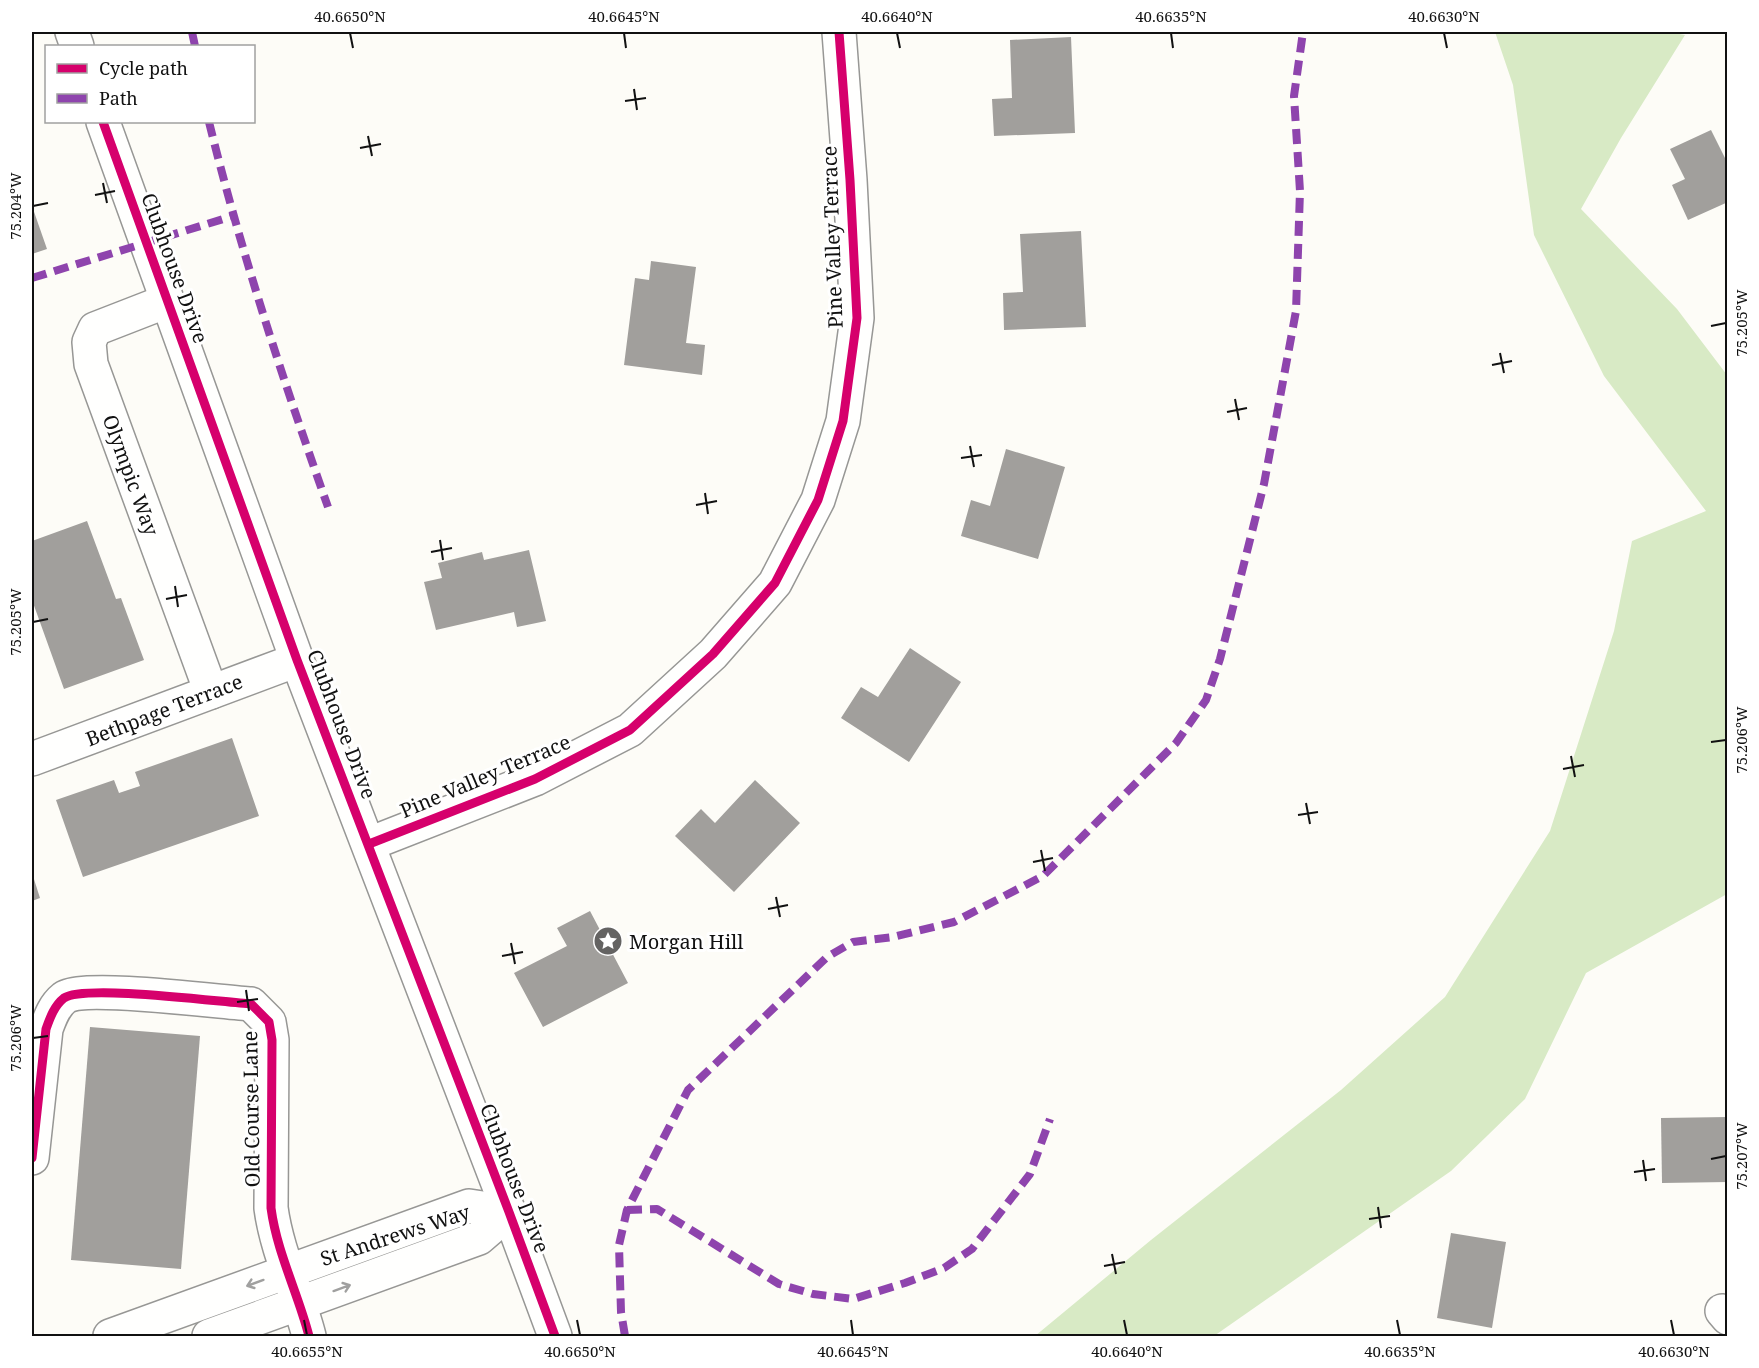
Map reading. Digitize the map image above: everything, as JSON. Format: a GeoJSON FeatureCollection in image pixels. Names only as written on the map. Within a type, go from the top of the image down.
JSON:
{"type":"FeatureCollection","features":[{"type":"Feature","properties":{"kind":"street","name":"Pine Valley Terrace"},"geometry":{"type":"LineString","coordinates":[[369,844],[535,779],[630,730],[713,654],[775,583],[818,500],[843,421],[857,318],[850,180],[838,32]]}},
{"type":"Feature","properties":{"kind":"street","name":"Clubhouse Drive"},"geometry":{"type":"LineString","coordinates":[[103,123],[297,660],[510,1212],[555,1336]]}},
{"type":"Feature","properties":{"kind":"street","name":"Olympic Way"},"geometry":{"type":"LineString","coordinates":[[167,301],[95,329],[89,342],[91,364],[211,692]]}},
{"type":"Feature","properties":{"kind":"street","name":"Bethpage Terrace"},"geometry":{"type":"LineString","coordinates":[[32,759],[297,660]]}},
{"type":"Feature","properties":{"kind":"street","name":"Old Course Lane"},"geometry":{"type":"LineString","coordinates":[[32,1158],[46,1029],[53,1010],[65,997],[93,992],[251,1004],[269,1022],[272,1040],[270,1208],[274,1234],[286,1271],[301,1303],[309,1336]]}},
{"type":"Feature","properties":{"kind":"street","name":"St Andrews Way"},"geometry":{"type":"LineString","coordinates":[[110,1336],[469,1206],[510,1212]]}},
{"type":"Feature","properties":{"kind":"street","name":"St Andrews Way"},"geometry":{"type":"LineString","coordinates":[[209,1336],[479,1238],[510,1212]]}},
{"type":"Feature","properties":{"kind":"green space"},"geometry":{"type":"Polygon","coordinates":[[[1495,32],[1668,32],[1685,35],[1621,138],[1581,209],[1677,309],[1727,375],[1727,894],[1586,973],[1525,1099],[1451,1171],[1214,1336],[1035,1336],[1151,1240],[1341,1090],[1445,997],[1550,831],[1614,631],[1632,541],[1706,511],[1604,376],[1534,235],[1513,85],[1495,32]]]}},
{"type":"Feature","properties":{"kind":"building"},"geometry":{"type":"Polygon","coordinates":[[[1071,37],[1075,133],[994,136],[992,99],[1012,98],[1010,40],[1071,37]]]}},
{"type":"Feature","properties":{"kind":"building"},"geometry":{"type":"Polygon","coordinates":[[[1711,130],[1728,164],[1728,202],[1688,220],[1672,185],[1685,179],[1670,149],[1711,130]]]}},
{"type":"Feature","properties":{"kind":"building"},"geometry":{"type":"Polygon","coordinates":[[[32,206],[47,249],[32,254],[32,206]]]}},
{"type":"Feature","properties":{"kind":"building"},"geometry":{"type":"Polygon","coordinates":[[[1081,231],[1086,327],[1004,330],[1003,293],[1023,292],[1020,234],[1081,231]]]}},
{"type":"Feature","properties":{"kind":"building"},"geometry":{"type":"Polygon","coordinates":[[[651,261],[696,267],[686,343],[705,345],[702,375],[624,365],[635,278],[649,280],[651,261]]]}},
{"type":"Feature","properties":{"kind":"building"},"geometry":{"type":"Polygon","coordinates":[[[1006,449],[1065,467],[1038,559],[961,536],[971,500],[990,506],[1006,449]]]}},
{"type":"Feature","properties":{"kind":"building"},"geometry":{"type":"Polygon","coordinates":[[[87,521],[116,599],[121,598],[144,660],[64,689],[32,600],[32,541],[87,521]]]}},
{"type":"Feature","properties":{"kind":"building"},"geometry":{"type":"Polygon","coordinates":[[[529,550],[546,621],[517,627],[514,612],[436,630],[424,582],[442,578],[438,563],[482,552],[484,560],[529,550]]]}},
{"type":"Feature","properties":{"kind":"building"},"geometry":{"type":"Polygon","coordinates":[[[910,648],[961,682],[909,762],[841,718],[861,687],[878,697],[910,648]]]}},
{"type":"Feature","properties":{"kind":"building"},"geometry":{"type":"Polygon","coordinates":[[[232,738],[259,816],[83,877],[56,800],[114,780],[119,793],[140,786],[135,772],[232,738]]]}},
{"type":"Feature","properties":{"kind":"building"},"geometry":{"type":"Polygon","coordinates":[[[755,780],[800,823],[734,892],[675,836],[701,809],[715,823],[755,780]]]}},
{"type":"Feature","properties":{"kind":"building"},"geometry":{"type":"Polygon","coordinates":[[[32,873],[40,898],[32,901],[32,873]]]}},
{"type":"Feature","properties":{"kind":"building"},"geometry":{"type":"Polygon","coordinates":[[[590,911],[628,983],[543,1027],[514,973],[567,946],[557,928],[590,911]]]}},
{"type":"Feature","properties":{"kind":"building"},"geometry":{"type":"Polygon","coordinates":[[[90,1027],[200,1036],[181,1269],[71,1260],[90,1027]]]}},
{"type":"Feature","properties":{"kind":"building"},"geometry":{"type":"Polygon","coordinates":[[[1728,1117],[1728,1182],[1662,1183],[1661,1118],[1728,1117]]]}},
{"type":"Feature","properties":{"kind":"building"},"geometry":{"type":"Polygon","coordinates":[[[1451,1233],[1506,1242],[1492,1328],[1437,1318],[1451,1233]]]}},
{"type":"Feature","properties":{"kind":"marked path"},"geometry":{"type":"LineString","coordinates":[[192,32],[195,45]]}},
{"type":"Feature","properties":{"kind":"marked path"},"geometry":{"type":"LineString","coordinates":[[625,1336],[621,1312],[619,1245],[627,1210],[688,1090],[827,957],[853,942],[893,937],[954,922],[1043,876],[1176,743],[1206,700],[1220,659],[1264,484],[1296,311],[1300,191],[1294,96],[1303,32]]}},
{"type":"Feature","properties":{"kind":"marked path"},"geometry":{"type":"LineString","coordinates":[[209,123],[264,316],[328,507]]}},
{"type":"Feature","properties":{"kind":"marked path"},"geometry":{"type":"LineString","coordinates":[[32,278],[233,216]]}},
{"type":"Feature","properties":{"kind":"marked path"},"geometry":{"type":"LineString","coordinates":[[627,1210],[657,1209],[779,1284],[813,1294],[853,1299],[944,1268],[972,1249],[1030,1174],[1050,1119]]}},
{"type":"Feature","properties":{"kind":"cycle path"},"geometry":{"type":"LineString","coordinates":[[369,844],[535,779],[630,730],[713,654],[775,583],[818,500],[843,421],[857,318],[839,32]]}},
{"type":"Feature","properties":{"kind":"cycle path"},"geometry":{"type":"LineString","coordinates":[[103,123],[297,660],[555,1336]]}},
{"type":"Feature","properties":{"kind":"cycle path"},"geometry":{"type":"LineString","coordinates":[[32,1158],[46,1029],[55,1008],[64,998],[77,994],[124,993],[251,1004],[269,1022],[272,1040],[271,1208],[283,1257],[309,1336]]}},
{"type":"Feature","properties":{"kind":"place","name":"Morgan Hill"},"geometry":{"type":"Point","coordinates":[608,941]}}]}
